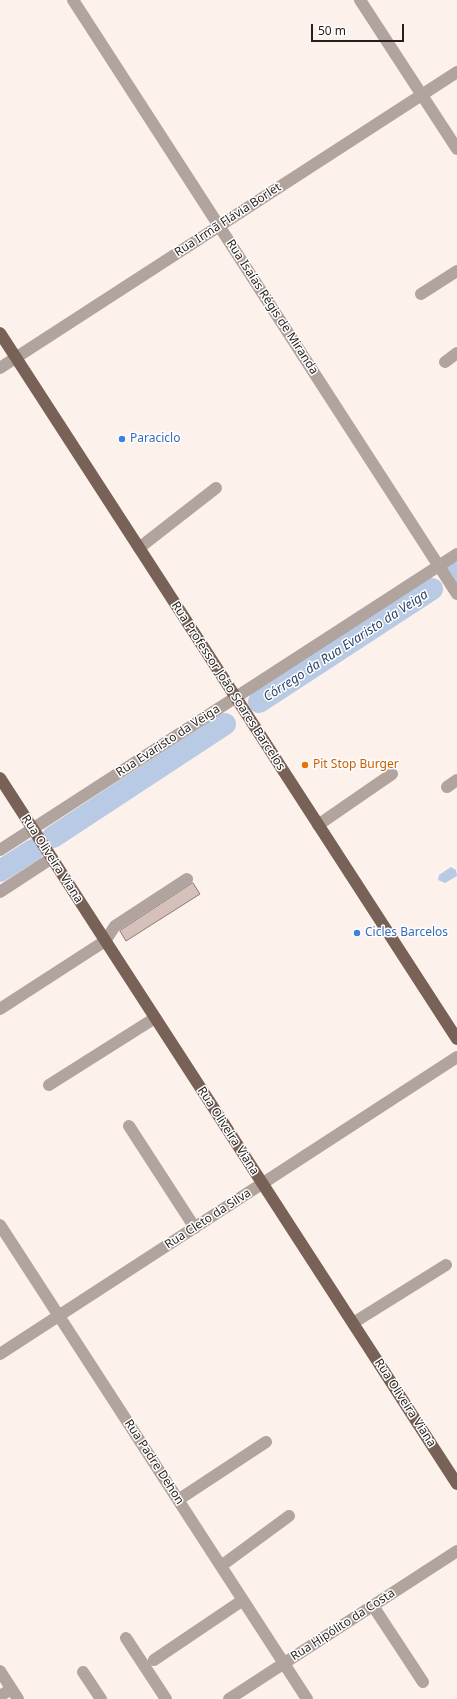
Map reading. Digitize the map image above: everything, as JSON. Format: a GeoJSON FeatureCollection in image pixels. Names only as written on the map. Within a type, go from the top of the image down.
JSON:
{"type":"FeatureCollection","features":[{"type":"Feature","properties":{"kind":"main road","name":"Rua Professor João Soares Barcelos"},"geometry":{"type":"LineString","coordinates":[[0,333],[457,1038]]}},
{"type":"Feature","properties":{"kind":"main road","name":"Rua Oliveira Viana"},"geometry":{"type":"LineString","coordinates":[[0,778],[457,1484]]}},
{"type":"Feature","properties":{"kind":"street","name":"Rua Isaías Régis de Miranda"},"geometry":{"type":"LineString","coordinates":[[73,0],[457,594]]}},
{"type":"Feature","properties":{"kind":"street"},"geometry":{"type":"LineString","coordinates":[[360,0],[457,149]]}},
{"type":"Feature","properties":{"kind":"street","name":"Rua Irmã Flávia Borlet"},"geometry":{"type":"LineString","coordinates":[[0,368],[457,72]]}},
{"type":"Feature","properties":{"kind":"street"},"geometry":{"type":"LineString","coordinates":[[421,294],[457,271]]}},
{"type":"Feature","properties":{"kind":"street"},"geometry":{"type":"LineString","coordinates":[[445,362],[457,353]]}},
{"type":"Feature","properties":{"kind":"street"},"geometry":{"type":"LineString","coordinates":[[139,548],[216,488]]}},
{"type":"Feature","properties":{"kind":"street","name":"Rua Evaristo da Veiga"},"geometry":{"type":"LineString","coordinates":[[0,850],[457,554]]}},
{"type":"Feature","properties":{"kind":"street"},"geometry":{"type":"LineString","coordinates":[[318,824],[392,774]]}},
{"type":"Feature","properties":{"kind":"street"},"geometry":{"type":"LineString","coordinates":[[0,892],[52,858]]}},
{"type":"Feature","properties":{"kind":"street"},"geometry":{"type":"LineString","coordinates":[[0,1009],[105,941],[115,926],[187,879]]}},
{"type":"Feature","properties":{"kind":"street"},"geometry":{"type":"LineString","coordinates":[[50,1085],[155,1018]]}},
{"type":"Feature","properties":{"kind":"street","name":"Rua Cleto da Silva"},"geometry":{"type":"LineString","coordinates":[[0,1354],[457,1058]]}},
{"type":"Feature","properties":{"kind":"street"},"geometry":{"type":"LineString","coordinates":[[129,1126],[195,1228]]}},
{"type":"Feature","properties":{"kind":"street","name":"Rua Padre Dehon"},"geometry":{"type":"LineString","coordinates":[[0,1225],[307,1699]]}},
{"type":"Feature","properties":{"kind":"street"},"geometry":{"type":"LineString","coordinates":[[353,1323],[446,1265]]}},
{"type":"Feature","properties":{"kind":"street"},"geometry":{"type":"LineString","coordinates":[[178,1500],[266,1442]]}},
{"type":"Feature","properties":{"kind":"street"},"geometry":{"type":"LineString","coordinates":[[221,1566],[289,1516]]}},
{"type":"Feature","properties":{"kind":"street","name":"Rua Hipólito da Costa"},"geometry":{"type":"LineString","coordinates":[[229,1699],[457,1551]]}},
{"type":"Feature","properties":{"kind":"street"},"geometry":{"type":"LineString","coordinates":[[154,1660],[243,1600]]}},
{"type":"Feature","properties":{"kind":"street"},"geometry":{"type":"LineString","coordinates":[[373,1606],[423,1682]]}},
{"type":"Feature","properties":{"kind":"street"},"geometry":{"type":"LineString","coordinates":[[126,1638],[166,1699]]}},
{"type":"Feature","properties":{"kind":"street"},"geometry":{"type":"LineString","coordinates":[[0,1671],[15,1694],[0,1696]]}},
{"type":"Feature","properties":{"kind":"street"},"geometry":{"type":"LineString","coordinates":[[83,1672],[101,1699]]}},
{"type":"Feature","properties":{"kind":"water"},"geometry":{"type":"Polygon","coordinates":[[[451,867],[456,870],[457,876],[445,883],[438,880],[439,875],[451,867]]]}},
{"type":"Feature","properties":{"kind":"building"},"geometry":{"type":"Polygon","coordinates":[[[193,883],[200,894],[126,941],[120,931],[193,883]]]}},
{"type":"Feature","properties":{"kind":"waterway","name":"Córrego da Rua Evaristo da Veiga"},"geometry":{"type":"LineString","coordinates":[[259,702],[432,589]]}},
{"type":"Feature","properties":{"kind":"waterway","name":"Córrego da Rua Evaristo da Veiga"},"geometry":{"type":"LineString","coordinates":[[53,837],[225,724]]}},
{"type":"Feature","properties":{"kind":"waterway","name":"Córrego da Rua Evaristo da Veiga"},"geometry":{"type":"LineString","coordinates":[[0,871],[33,850]]}},
{"type":"Feature","properties":{"kind":"place","name":"Paraciclo"},"geometry":{"type":"Point","coordinates":[122,439]}},
{"type":"Feature","properties":{"kind":"place","name":"Pit Stop Burger"},"geometry":{"type":"Point","coordinates":[305,765]}},
{"type":"Feature","properties":{"kind":"place","name":"Cicles Barcelos"},"geometry":{"type":"Point","coordinates":[357,933]}}]}
